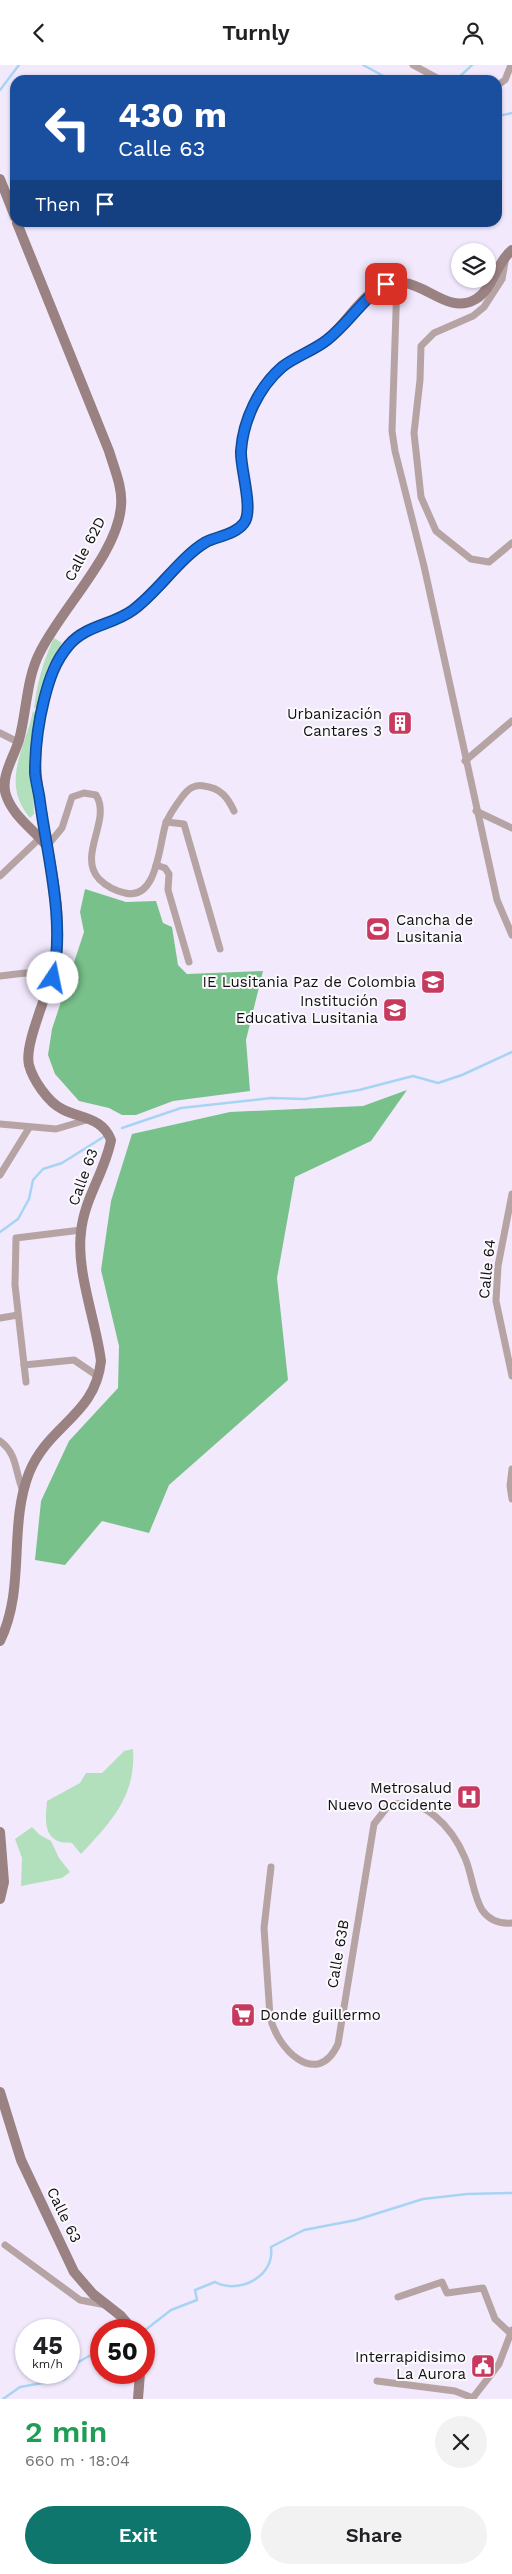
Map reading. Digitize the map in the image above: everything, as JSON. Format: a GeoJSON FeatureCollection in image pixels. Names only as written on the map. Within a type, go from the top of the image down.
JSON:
{"type":"FeatureCollection","features":[{"type":"Feature","properties":{"kind":"main road"},"geometry":{"type":"LineString","coordinates":[[1,181],[10,204]]}},
{"type":"Feature","properties":{"kind":"main road","name":"Calle 62D"},"geometry":{"type":"LineString","coordinates":[[19,227],[109,451],[117,475],[121,506],[111,539],[40,651],[29,687],[18,742],[6,775],[6,795],[15,813],[44,842]]}},
{"type":"Feature","properties":{"kind":"main road"},"geometry":{"type":"LineString","coordinates":[[397,282],[422,287],[441,299],[453,303],[465,302],[476,299],[486,289],[509,253]]}},
{"type":"Feature","properties":{"kind":"main road","name":"Calle 63"},"geometry":{"type":"LineString","coordinates":[[0,1641],[13,1607],[23,1491],[38,1455],[52,1436],[90,1397],[99,1377],[101,1361],[82,1263],[81,1230],[90,1198],[106,1160],[111,1140],[102,1125],[58,1107],[36,1080],[30,1066],[30,1045],[53,978],[58,937],[37,786],[36,741],[44,696],[59,658],[73,640],[85,632],[136,608],[206,542],[236,530],[245,522],[248,505],[241,464],[241,449],[250,413],[258,396],[283,367],[328,339],[372,293],[386,284],[397,282]]}},
{"type":"Feature","properties":{"kind":"main road"},"geometry":{"type":"LineString","coordinates":[[0,1832],[4,1882],[0,1899]]}},
{"type":"Feature","properties":{"kind":"main road","name":"Calle 63"},"geometry":{"type":"LineString","coordinates":[[0,2092],[21,2160],[74,2272],[86,2287],[121,2319]]}},
{"type":"Feature","properties":{"kind":"main road"},"geometry":{"type":"LineString","coordinates":[[138,2399],[139,2384]]}},
{"type":"Feature","properties":{"kind":"street"},"geometry":{"type":"LineString","coordinates":[[413,65],[432,75]]}},
{"type":"Feature","properties":{"kind":"street"},"geometry":{"type":"LineString","coordinates":[[502,82],[505,80],[511,65]]}},
{"type":"Feature","properties":{"kind":"street"},"geometry":{"type":"LineString","coordinates":[[509,253],[502,279],[484,307],[473,316],[434,333],[421,346],[420,380],[414,433],[421,497],[436,531],[471,559],[489,563],[512,543]]}},
{"type":"Feature","properties":{"kind":"street"},"geometry":{"type":"LineString","coordinates":[[397,282],[392,431],[395,451],[424,566],[465,761],[497,900],[512,935]]}},
{"type":"Feature","properties":{"kind":"street"},"geometry":{"type":"LineString","coordinates":[[465,761],[512,721]]}},
{"type":"Feature","properties":{"kind":"street"},"geometry":{"type":"LineString","coordinates":[[0,733],[18,742]]}},
{"type":"Feature","properties":{"kind":"street"},"geometry":{"type":"LineString","coordinates":[[0,876],[62,828],[72,797],[89,793],[96,795],[99,801],[98,825],[91,856],[92,865],[98,877],[108,886],[124,893],[139,893],[149,884],[156,865],[166,822],[187,790],[198,785],[220,791],[229,799],[234,811]]}},
{"type":"Feature","properties":{"kind":"street"},"geometry":{"type":"LineString","coordinates":[[476,811],[512,828]]}},
{"type":"Feature","properties":{"kind":"street"},"geometry":{"type":"LineString","coordinates":[[166,822],[184,824],[220,949]]}},
{"type":"Feature","properties":{"kind":"street"},"geometry":{"type":"LineString","coordinates":[[156,865],[165,868],[169,874],[168,890],[189,962]]}},
{"type":"Feature","properties":{"kind":"street"},"geometry":{"type":"LineString","coordinates":[[1,977],[25,973],[53,978]]}},
{"type":"Feature","properties":{"kind":"street"},"geometry":{"type":"LineString","coordinates":[[0,1123],[28,1127],[65,1127],[91,1119]]}},
{"type":"Feature","properties":{"kind":"street"},"geometry":{"type":"LineString","coordinates":[[0,1175],[28,1127]]}},
{"type":"Feature","properties":{"kind":"street","name":"Calle 64"},"geometry":{"type":"LineString","coordinates":[[512,1194],[498,1267],[496,1301],[512,1376]]}},
{"type":"Feature","properties":{"kind":"street"},"geometry":{"type":"LineString","coordinates":[[26,1381],[15,1285],[16,1238],[81,1230]]}},
{"type":"Feature","properties":{"kind":"street"},"geometry":{"type":"LineString","coordinates":[[0,1319],[18,1315]]}},
{"type":"Feature","properties":{"kind":"street"},"geometry":{"type":"LineString","coordinates":[[24,1365],[74,1359],[99,1377]]}},
{"type":"Feature","properties":{"kind":"street"},"geometry":{"type":"LineString","coordinates":[[0,1441],[7,1446],[15,1459],[23,1491]]}},
{"type":"Feature","properties":{"kind":"street"},"geometry":{"type":"LineString","coordinates":[[512,1469],[510,1486],[512,1499]]}},
{"type":"Feature","properties":{"kind":"street","name":"Calle 63B"},"geometry":{"type":"LineString","coordinates":[[271,1867],[264,1928],[272,2025],[286,2048],[297,2061],[313,2065],[321,2063],[334,2053],[338,2044],[374,1824],[383,1811],[393,1804],[411,1802],[427,1810],[454,1835],[466,1859],[482,1909],[488,1917],[500,1923],[512,1923]]}},
{"type":"Feature","properties":{"kind":"street"},"geometry":{"type":"LineString","coordinates":[[5,2245],[80,2301],[106,2305]]}},
{"type":"Feature","properties":{"kind":"street"},"geometry":{"type":"LineString","coordinates":[[377,2381],[455,2391],[472,2399],[499,2364],[511,2331],[495,2319],[483,2288],[448,2293],[442,2282],[398,2297]]}},
{"type":"Feature","properties":{"kind":"green space"},"geometry":{"type":"Polygon","coordinates":[[[54,638],[62,643],[47,669],[37,706],[34,709],[41,672],[54,638]]]}},
{"type":"Feature","properties":{"kind":"green space"},"geometry":{"type":"Polygon","coordinates":[[[33,711],[37,714],[32,744],[34,814],[30,818],[21,805],[16,779],[17,766],[33,711]]]}},
{"type":"Feature","properties":{"kind":"green space"},"geometry":{"type":"Polygon","coordinates":[[[85,889],[126,902],[156,901],[163,923],[172,927],[178,965],[187,974],[263,971],[246,1040],[250,1091],[173,1101],[136,1115],[122,1115],[109,1108],[79,1101],[55,1074],[48,1055],[52,1029],[84,932],[80,912],[85,889]]]}},
{"type":"Feature","properties":{"kind":"green space"},"geometry":{"type":"Polygon","coordinates":[[[407,1090],[371,1141],[295,1177],[277,1278],[288,1380],[169,1485],[149,1533],[102,1521],[65,1565],[35,1560],[41,1501],[69,1441],[118,1388],[119,1346],[101,1270],[111,1201],[132,1134],[230,1112],[363,1106],[407,1090]]]}},
{"type":"Feature","properties":{"kind":"green space"},"geometry":{"type":"Polygon","coordinates":[[[133,1749],[133,1766],[126,1794],[120,1807],[103,1830],[81,1854],[72,1843],[55,1839],[48,1831],[46,1825],[47,1801],[80,1783],[86,1773],[102,1773],[124,1751],[133,1749]]]}},
{"type":"Feature","properties":{"kind":"green space"},"geometry":{"type":"Polygon","coordinates":[[[32,1827],[40,1835],[51,1841],[59,1858],[70,1872],[62,1878],[21,1886],[22,1858],[15,1839],[32,1827]]]}},
{"type":"Feature","properties":{"kind":"waterway"},"geometry":{"type":"LineString","coordinates":[[11,75],[19,65]]}},
{"type":"Feature","properties":{"kind":"waterway"},"geometry":{"type":"LineString","coordinates":[[363,65],[382,75]]}},
{"type":"Feature","properties":{"kind":"waterway"},"geometry":{"type":"LineString","coordinates":[[461,75],[472,65]]}},
{"type":"Feature","properties":{"kind":"waterway"},"geometry":{"type":"LineString","coordinates":[[0,90],[10,77]]}},
{"type":"Feature","properties":{"kind":"waterway"},"geometry":{"type":"LineString","coordinates":[[502,115],[512,113]]}},
{"type":"Feature","properties":{"kind":"waterway"},"geometry":{"type":"LineString","coordinates":[[122,1128],[181,1108],[271,1098],[305,1099],[359,1090],[413,1076],[438,1083],[462,1075],[512,1052]]}},
{"type":"Feature","properties":{"kind":"waterway"},"geometry":{"type":"LineString","coordinates":[[0,1232],[18,1219],[29,1199],[33,1180],[43,1169],[62,1163],[105,1136]]}},
{"type":"Feature","properties":{"kind":"waterway"},"geometry":{"type":"LineString","coordinates":[[271,2247],[304,2230],[356,2220],[423,2199],[467,2194],[512,2193]]}},
{"type":"Feature","properties":{"kind":"waterway"},"geometry":{"type":"LineString","coordinates":[[155,2322],[171,2310],[197,2300],[195,2290],[215,2282],[234,2286],[253,2280],[267,2267],[271,2258],[271,2248]]}},
{"type":"Feature","properties":{"kind":"waterway"},"geometry":{"type":"LineString","coordinates":[[3,2399],[20,2387],[65,2379],[77,2363],[90,2355]]}},
{"type":"Feature","properties":{"kind":"place","name":"Urbanización Cantares 3"},"geometry":{"type":"Point","coordinates":[400,723]}},
{"type":"Feature","properties":{"kind":"place","name":"Cancha de Lusitania"},"geometry":{"type":"Point","coordinates":[378,929]}},
{"type":"Feature","properties":{"kind":"place","name":"IE Lusitania Paz de Colombia"},"geometry":{"type":"Point","coordinates":[433,982]}},
{"type":"Feature","properties":{"kind":"place","name":"Institución Educativa Lusitania"},"geometry":{"type":"Point","coordinates":[395,1010]}},
{"type":"Feature","properties":{"kind":"place","name":"Metrosalud Nuevo Occidente"},"geometry":{"type":"Point","coordinates":[469,1797]}},
{"type":"Feature","properties":{"kind":"place","name":"Donde guillermo"},"geometry":{"type":"Point","coordinates":[243,2015]}},
{"type":"Feature","properties":{"kind":"place","name":"Interrapidisimo La Aurora"},"geometry":{"type":"Point","coordinates":[483,2366]}},
{"type":"Feature","properties":{"kind":"route"},"geometry":{"type":"LineString","coordinates":[[53,978],[58,952],[56,914],[49,854],[41,821],[35,773],[38,725],[44,696],[55,664],[73,640],[98,625],[131,612],[192,553],[206,542],[236,530],[245,522],[248,515],[248,505],[241,464],[241,449],[244,430],[258,396],[283,367],[315,349],[328,339],[360,304],[386,284]]}}]}
